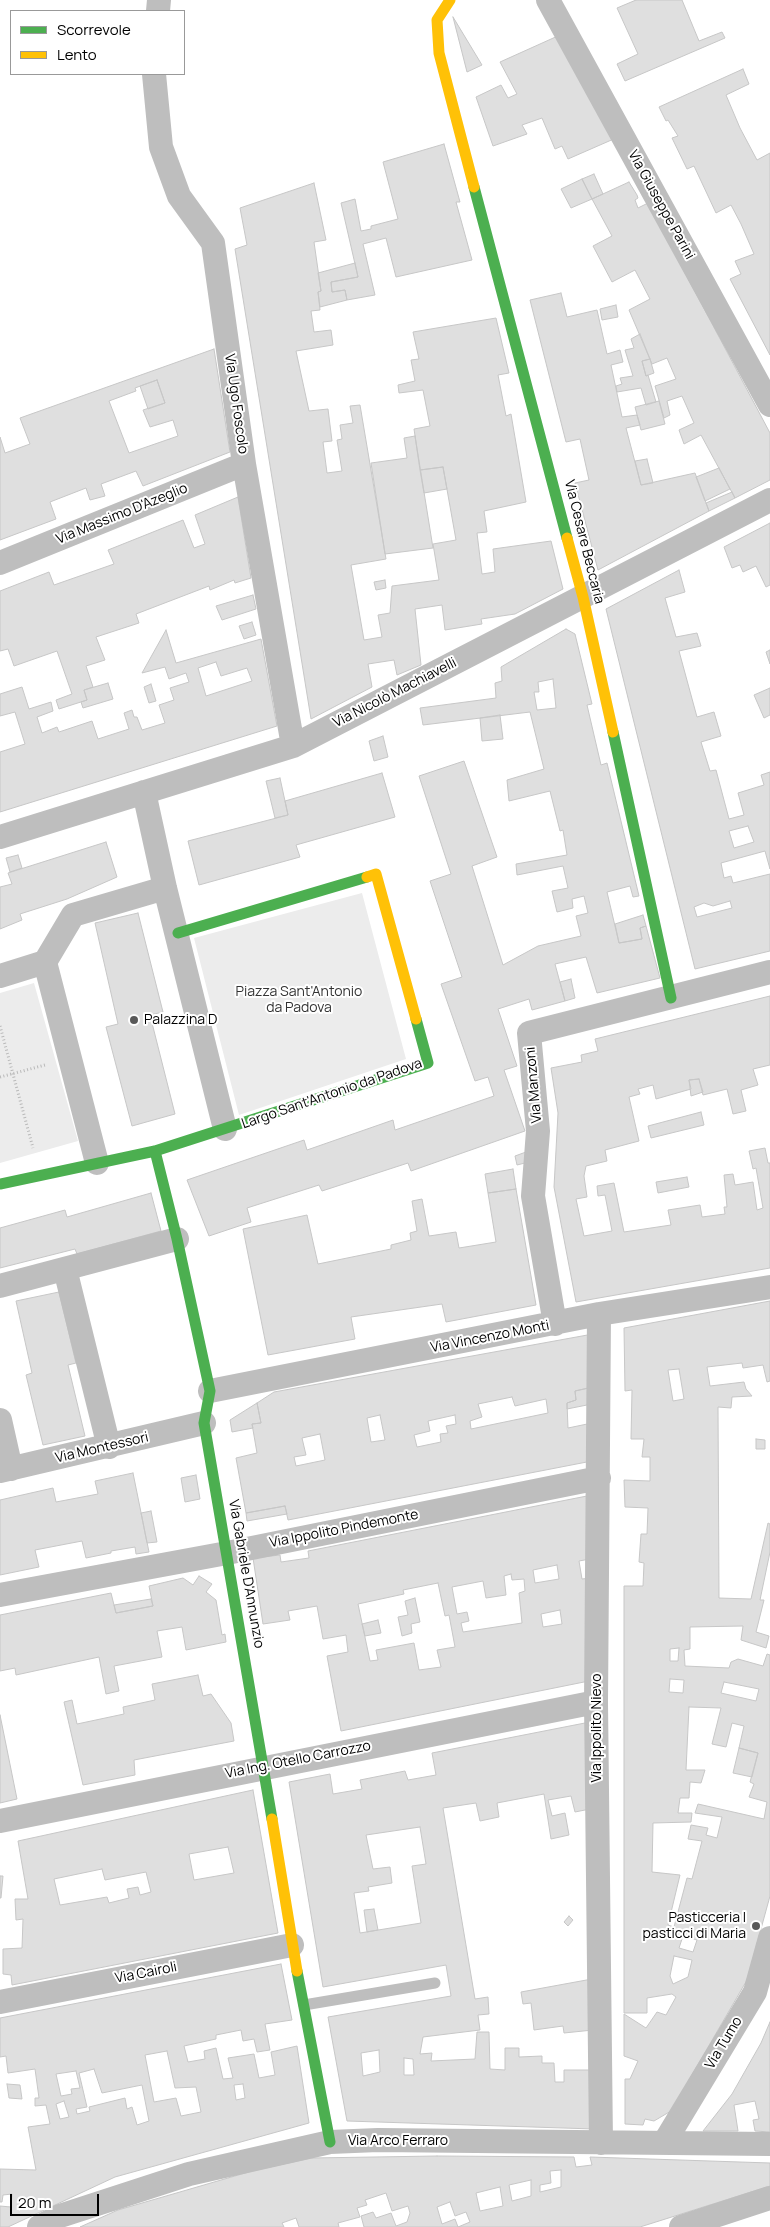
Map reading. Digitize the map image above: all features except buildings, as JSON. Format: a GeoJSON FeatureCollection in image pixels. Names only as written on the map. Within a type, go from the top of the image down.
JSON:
{"type":"FeatureCollection","features":[{"type":"Feature","properties":{"kind":"street","name":"Via Cesare Beccaria"},"geometry":{"type":"LineString","coordinates":[[450,0],[437,20],[439,54],[583,597],[671,998]]}},
{"type":"Feature","properties":{"kind":"street","name":"Via Giuseppe Parini"},"geometry":{"type":"LineString","coordinates":[[550,2],[770,405]]}},
{"type":"Feature","properties":{"kind":"street","name":"Via Ugo Foscolo"},"geometry":{"type":"LineString","coordinates":[[154,75],[161,147],[179,196],[213,243],[244,464],[293,746]]}},
{"type":"Feature","properties":{"kind":"street","name":"Via Massimo D'Azeglio"},"geometry":{"type":"LineString","coordinates":[[0,563],[244,464]]}},
{"type":"Feature","properties":{"kind":"street","name":"Via Nicolò Machiavelli"},"geometry":{"type":"LineString","coordinates":[[0,837],[293,746],[770,500]]}},
{"type":"Feature","properties":{"kind":"street","name":"Largo Sant'Antonio da Padova"},"geometry":{"type":"LineString","coordinates":[[144,792],[165,888],[178,933],[225,1129]]}},
{"type":"Feature","properties":{"kind":"street","name":"Largo Sant'Antonio da Padova"},"geometry":{"type":"LineString","coordinates":[[0,1184],[154,1151],[428,1063],[376,874],[178,933]]}},
{"type":"Feature","properties":{"kind":"street"},"geometry":{"type":"LineString","coordinates":[[0,976],[45,962],[73,915],[165,888]]}},
{"type":"Feature","properties":{"kind":"street"},"geometry":{"type":"LineString","coordinates":[[45,962],[97,1163]]}},
{"type":"Feature","properties":{"kind":"street","name":"Via Manzoni"},"geometry":{"type":"LineString","coordinates":[[555,1324],[533,1196],[538,1131],[529,1033],[770,972]]}},
{"type":"Feature","properties":{"kind":"street","name":"Via Gabriele D'Annunzio"},"geometry":{"type":"LineString","coordinates":[[154,1151],[177,1240],[210,1391],[204,1423],[264,1767],[292,1945],[330,2142]]}},
{"type":"Feature","properties":{"kind":"street"},"geometry":{"type":"LineString","coordinates":[[0,1286],[177,1240]]}},
{"type":"Feature","properties":{"kind":"street"},"geometry":{"type":"LineString","coordinates":[[65,1269],[108,1447]]}},
{"type":"Feature","properties":{"kind":"street","name":"Via Vincenzo Monti"},"geometry":{"type":"LineString","coordinates":[[210,1391],[599,1314],[770,1287]]}},
{"type":"Feature","properties":{"kind":"street","name":"Via Ippolito Nievo"},"geometry":{"type":"LineString","coordinates":[[599,1314],[596,1702],[601,2143]]}},
{"type":"Feature","properties":{"kind":"street"},"geometry":{"type":"LineString","coordinates":[[0,1420],[5,1470]]}},
{"type":"Feature","properties":{"kind":"street","name":"Via Montessori"},"geometry":{"type":"LineString","coordinates":[[5,1470],[204,1423]]}},
{"type":"Feature","properties":{"kind":"street","name":"Via Ippolito Pindemonte"},"geometry":{"type":"LineString","coordinates":[[0,1595],[227,1553],[599,1478]]}},
{"type":"Feature","properties":{"kind":"street","name":"Via Ing. Otello Carrozzo"},"geometry":{"type":"LineString","coordinates":[[0,1821],[596,1702]]}},
{"type":"Feature","properties":{"kind":"street","name":"Via Tumo"},"geometry":{"type":"LineString","coordinates":[[664,2143],[755,1992],[770,1938]]}},
{"type":"Feature","properties":{"kind":"street","name":"Via Cairoli"},"geometry":{"type":"LineString","coordinates":[[0,2002],[292,1945]]}},
{"type":"Feature","properties":{"kind":"street","name":"Via Arco Ferraro"},"geometry":{"type":"LineString","coordinates":[[39,2227],[60,2216],[189,2174],[330,2142],[378,2140],[770,2144]]}},
{"type":"Feature","properties":{"kind":"street"},"geometry":{"type":"LineString","coordinates":[[681,2227],[770,2198]]}},
{"type":"Feature","properties":{"kind":"lane"},"geometry":{"type":"LineString","coordinates":[[304,2005],[435,1983]]}},
{"type":"Feature","properties":{"kind":"path"},"geometry":{"type":"LineString","coordinates":[[0,1026],[34,1154]]}},
{"type":"Feature","properties":{"kind":"path"},"geometry":{"type":"LineString","coordinates":[[0,1077],[70,1058]]}},
{"type":"Feature","properties":{"kind":"green space","name":"Piazza Sant'Antonio da Padova"},"geometry":{"type":"Polygon","coordinates":[[[362,893],[406,1059],[239,1115],[194,938],[362,893]]]}},
{"type":"Feature","properties":{"kind":"green space"},"geometry":{"type":"Polygon","coordinates":[[[34,983],[78,1141],[0,1163],[0,993],[34,983]]]}},
{"type":"Feature","properties":{"kind":"traffic: fast"},"geometry":{"type":"LineString","coordinates":[[474,187],[567,538]]}},
{"type":"Feature","properties":{"kind":"traffic: fast"},"geometry":{"type":"LineString","coordinates":[[613,732],[671,998]]}},
{"type":"Feature","properties":{"kind":"traffic: fast"},"geometry":{"type":"LineString","coordinates":[[178,933],[367,877]]}},
{"type":"Feature","properties":{"kind":"traffic: fast"},"geometry":{"type":"LineString","coordinates":[[0,1184],[155,1151],[428,1063],[416,1019]]}},
{"type":"Feature","properties":{"kind":"traffic: fast"},"geometry":{"type":"LineString","coordinates":[[155,1151],[177,1239],[210,1391],[204,1423],[272,1819]]}},
{"type":"Feature","properties":{"kind":"traffic: fast"},"geometry":{"type":"LineString","coordinates":[[297,1971],[330,2142]]}},
{"type":"Feature","properties":{"kind":"traffic: slow"},"geometry":{"type":"LineString","coordinates":[[450,0],[437,20],[439,53],[474,187]]}},
{"type":"Feature","properties":{"kind":"traffic: slow"},"geometry":{"type":"LineString","coordinates":[[567,538],[583,597],[613,732]]}},
{"type":"Feature","properties":{"kind":"traffic: slow"},"geometry":{"type":"LineString","coordinates":[[367,877],[376,874],[416,1019]]}},
{"type":"Feature","properties":{"kind":"traffic: slow"},"geometry":{"type":"LineString","coordinates":[[272,1819],[297,1971]]}},
{"type":"Feature","properties":{"kind":"place","name":"Palazzina D"},"geometry":{"type":"Point","coordinates":[134,1020]}},
{"type":"Feature","properties":{"kind":"place","name":"Pasticceria I pasticci di Maria"},"geometry":{"type":"Point","coordinates":[756,1926]}}]}
